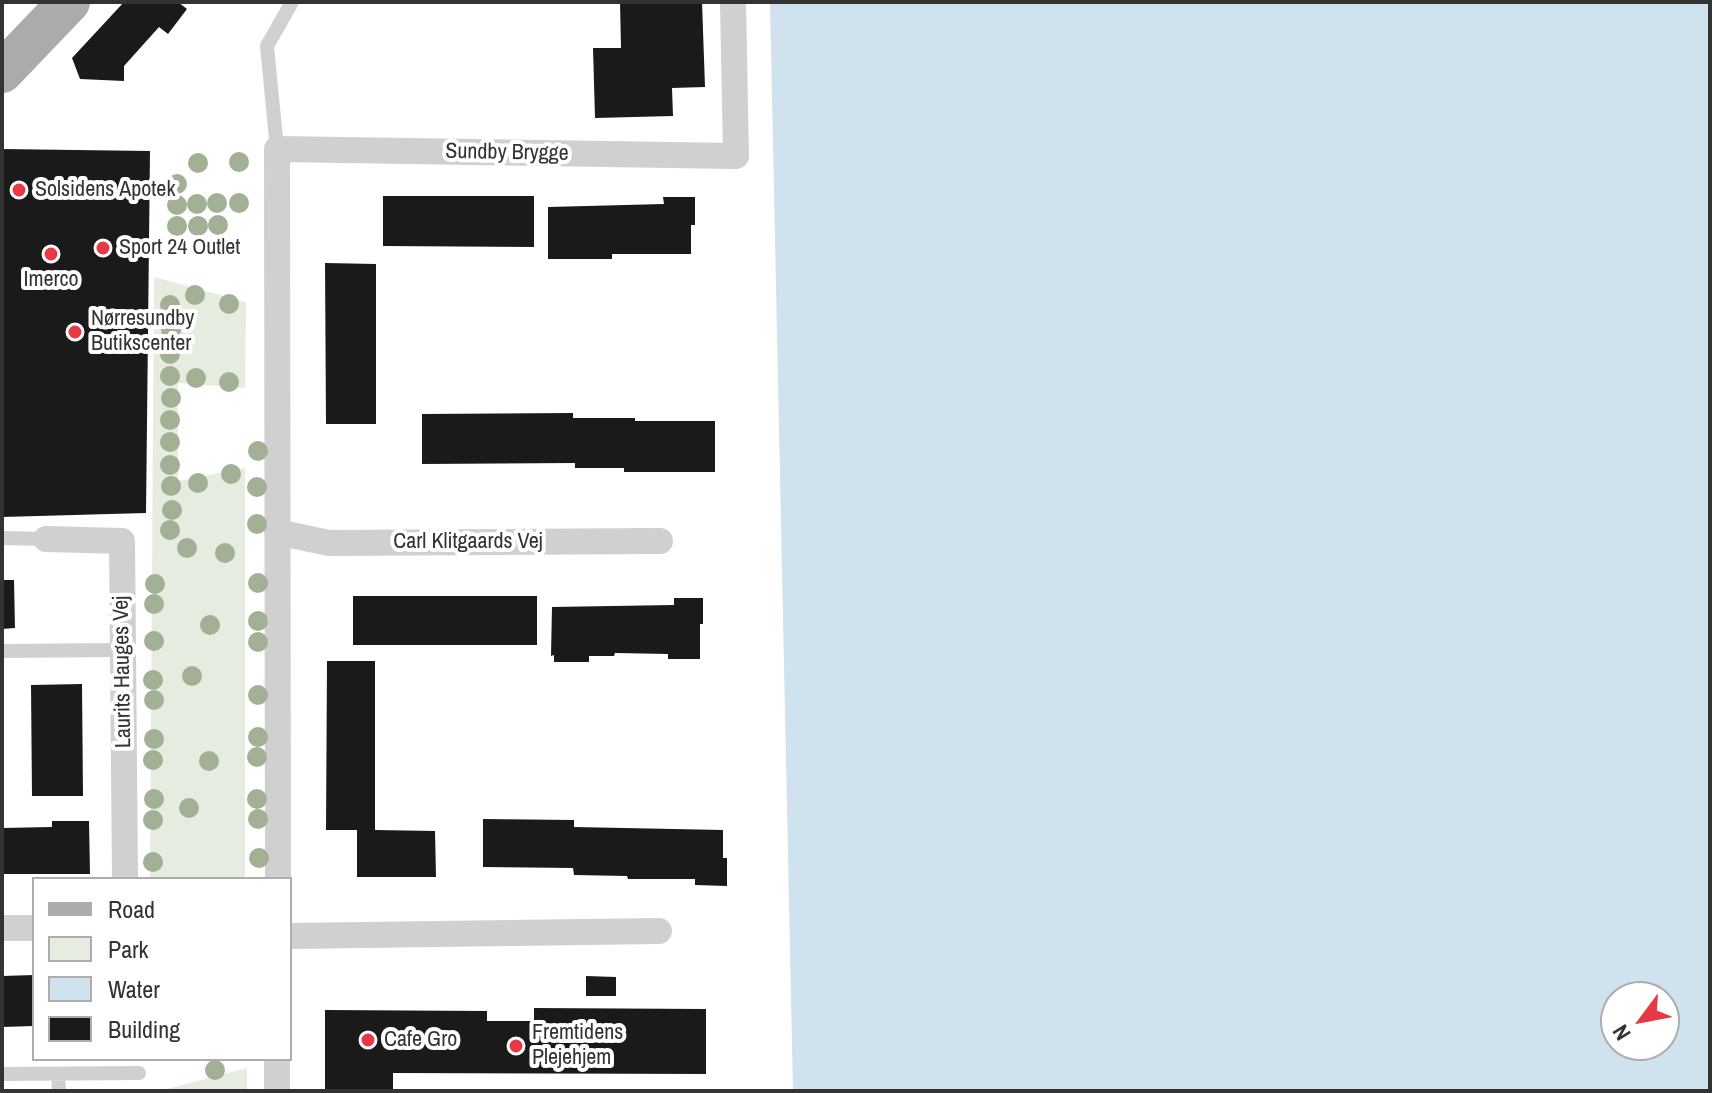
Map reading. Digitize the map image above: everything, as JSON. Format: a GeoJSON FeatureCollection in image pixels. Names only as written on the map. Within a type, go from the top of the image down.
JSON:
{"type":"FeatureCollection","features":[{"type":"Feature","properties":{"kind":"main road"},"geometry":{"type":"LineString","coordinates":[[2,38],[36,2]]}},
{"type":"Feature","properties":{"kind":"main road"},"geometry":{"type":"LineString","coordinates":[[2,72],[69,2]]}},
{"type":"Feature","properties":{"kind":"street","name":"Sundby Brygge"},"geometry":{"type":"LineString","coordinates":[[277,149],[736,156],[733,2]]}},
{"type":"Feature","properties":{"kind":"street"},"geometry":{"type":"LineString","coordinates":[[277,149],[278,877]]}},
{"type":"Feature","properties":{"kind":"street","name":"Carl Klitgaards Vej"},"geometry":{"type":"LineString","coordinates":[[277,532],[329,543],[660,541]]}},
{"type":"Feature","properties":{"kind":"street","name":"Laurits Hauges Vej"},"geometry":{"type":"LineString","coordinates":[[46,539],[122,541],[125,877]]}},
{"type":"Feature","properties":{"kind":"street"},"geometry":{"type":"LineString","coordinates":[[2,928],[32,928]]}},
{"type":"Feature","properties":{"kind":"street"},"geometry":{"type":"LineString","coordinates":[[292,936],[659,931]]}},
{"type":"Feature","properties":{"kind":"street"},"geometry":{"type":"LineString","coordinates":[[277,1061],[277,1091]]}},
{"type":"Feature","properties":{"kind":"lane"},"geometry":{"type":"LineString","coordinates":[[277,149],[267,46],[292,2]]}},
{"type":"Feature","properties":{"kind":"lane"},"geometry":{"type":"LineString","coordinates":[[2,538],[46,539]]}},
{"type":"Feature","properties":{"kind":"lane"},"geometry":{"type":"LineString","coordinates":[[2,651],[123,650]]}},
{"type":"Feature","properties":{"kind":"lane"},"geometry":{"type":"LineString","coordinates":[[2,1074],[139,1073]]}},
{"type":"Feature","properties":{"kind":"lane"},"geometry":{"type":"LineString","coordinates":[[58,1074],[59,1091]]}},
{"type":"Feature","properties":{"kind":"green space"},"geometry":{"type":"Polygon","coordinates":[[[154,277],[246,302],[245,388],[178,383],[178,481],[245,468],[245,877],[150,877],[154,277]]]}},
{"type":"Feature","properties":{"kind":"green space"},"geometry":{"type":"Polygon","coordinates":[[[247,1068],[247,1091],[159,1091],[247,1068]]]}},
{"type":"Feature","properties":{"kind":"water"},"geometry":{"type":"Polygon","coordinates":[[[770,2],[1710,2],[1710,1091],[793,1091],[770,2]]]}},
{"type":"Feature","properties":{"kind":"building"},"geometry":{"type":"Polygon","coordinates":[[[124,2],[178,2],[187,9],[168,34],[159,27],[124,66],[124,81],[80,79],[72,58],[124,2]]]}},
{"type":"Feature","properties":{"kind":"building"},"geometry":{"type":"Polygon","coordinates":[[[620,2],[702,2],[705,87],[672,88],[673,116],[595,118],[593,48],[621,48],[620,2]]]}},
{"type":"Feature","properties":{"kind":"building","name":"Nørresundby Butikscenter"},"geometry":{"type":"Polygon","coordinates":[[[2,149],[150,151],[146,513],[2,517],[2,149]]]}},
{"type":"Feature","properties":{"kind":"building"},"geometry":{"type":"Polygon","coordinates":[[[383,196],[534,196],[534,247],[383,246],[383,196]]]}},
{"type":"Feature","properties":{"kind":"building"},"geometry":{"type":"Polygon","coordinates":[[[663,197],[695,197],[691,254],[612,254],[612,259],[548,259],[548,207],[664,204],[663,197]]]}},
{"type":"Feature","properties":{"kind":"building"},"geometry":{"type":"Polygon","coordinates":[[[325,263],[376,264],[376,424],[326,424],[325,263]]]}},
{"type":"Feature","properties":{"kind":"building"},"geometry":{"type":"Polygon","coordinates":[[[573,413],[573,418],[715,421],[715,472],[624,472],[624,468],[575,468],[575,463],[422,464],[422,414],[573,413]]]}},
{"type":"Feature","properties":{"kind":"building"},"geometry":{"type":"Polygon","coordinates":[[[2,580],[14,580],[15,628],[2,629],[2,580]]]}},
{"type":"Feature","properties":{"kind":"building"},"geometry":{"type":"Polygon","coordinates":[[[353,596],[537,596],[537,645],[353,645],[353,596]]]}},
{"type":"Feature","properties":{"kind":"building"},"geometry":{"type":"Polygon","coordinates":[[[674,598],[703,598],[700,659],[668,659],[668,654],[615,653],[614,656],[589,656],[589,662],[554,662],[554,655],[551,656],[552,607],[674,605],[674,598]]]}},
{"type":"Feature","properties":{"kind":"building"},"geometry":{"type":"Polygon","coordinates":[[[327,661],[375,661],[375,830],[435,831],[436,877],[357,877],[357,830],[326,830],[327,661]]]}},
{"type":"Feature","properties":{"kind":"building"},"geometry":{"type":"Polygon","coordinates":[[[82,684],[83,796],[32,796],[31,685],[82,684]]]}},
{"type":"Feature","properties":{"kind":"building"},"geometry":{"type":"Polygon","coordinates":[[[483,819],[574,820],[574,827],[723,830],[727,886],[695,885],[695,879],[574,875],[573,868],[483,867],[483,819]]]}},
{"type":"Feature","properties":{"kind":"building"},"geometry":{"type":"Polygon","coordinates":[[[52,821],[89,821],[90,874],[2,874],[2,828],[52,827],[52,821]]]}},
{"type":"Feature","properties":{"kind":"building"},"geometry":{"type":"Polygon","coordinates":[[[32,975],[32,1026],[2,1027],[2,976],[32,975]]]}},
{"type":"Feature","properties":{"kind":"building"},"geometry":{"type":"Polygon","coordinates":[[[586,976],[616,977],[616,996],[586,996],[586,976]]]}},
{"type":"Feature","properties":{"kind":"building","name":"Fremtidens Plejehjem"},"geometry":{"type":"Polygon","coordinates":[[[534,1008],[706,1009],[706,1074],[393,1073],[393,1091],[325,1091],[325,1010],[487,1011],[487,1021],[534,1021],[534,1008]]]}},
{"type":"Feature","properties":{"kind":"place","name":"Solsidens Apotek"},"geometry":{"type":"Point","coordinates":[19,190]}},
{"type":"Feature","properties":{"kind":"place","name":"Sport 24 Outlet"},"geometry":{"type":"Point","coordinates":[103,248]}},
{"type":"Feature","properties":{"kind":"place","name":"Imerco"},"geometry":{"type":"Point","coordinates":[51,254]}},
{"type":"Feature","properties":{"kind":"place","name":"Nørresundby Butikscenter"},"geometry":{"type":"Point","coordinates":[75,332]}},
{"type":"Feature","properties":{"kind":"place","name":"Cafe Gro"},"geometry":{"type":"Point","coordinates":[368,1040]}},
{"type":"Feature","properties":{"kind":"place","name":"Fremtidens Plejehjem"},"geometry":{"type":"Point","coordinates":[516,1046]}}]}
